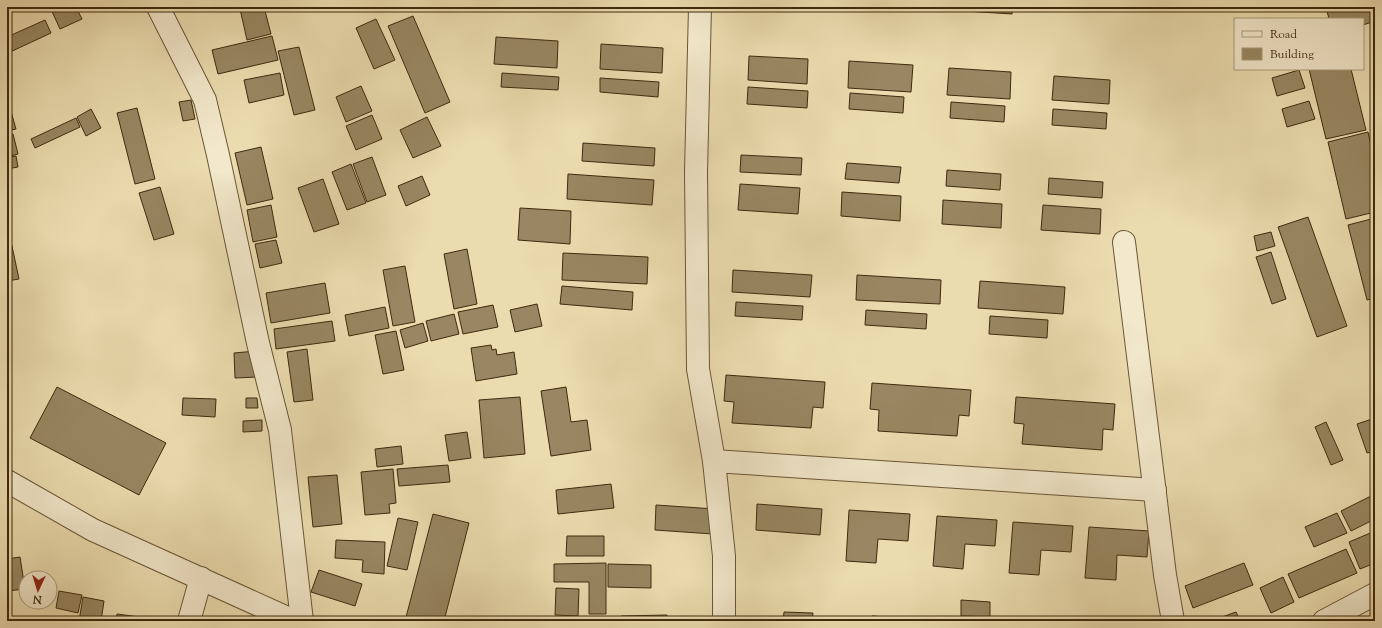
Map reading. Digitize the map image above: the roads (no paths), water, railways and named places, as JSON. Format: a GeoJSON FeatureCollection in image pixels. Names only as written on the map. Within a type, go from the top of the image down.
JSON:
{"type":"FeatureCollection","features":[{"type":"Feature","properties":{"kind":"street"},"geometry":{"type":"LineString","coordinates":[[158,7],[205,100],[258,343],[280,430],[302,621]]}},
{"type":"Feature","properties":{"kind":"street"},"geometry":{"type":"LineString","coordinates":[[700,7],[696,172],[698,369],[714,461],[724,556],[724,621]]}},
{"type":"Feature","properties":{"kind":"street"},"geometry":{"type":"LineString","coordinates":[[1124,242],[1173,621]]}},
{"type":"Feature","properties":{"kind":"street"},"geometry":{"type":"LineString","coordinates":[[714,461],[1155,490]]}},
{"type":"Feature","properties":{"kind":"street"},"geometry":{"type":"LineString","coordinates":[[7,481],[93,530],[294,621]]}},
{"type":"Feature","properties":{"kind":"street"},"geometry":{"type":"LineString","coordinates":[[189,621],[201,578]]}},
{"type":"Feature","properties":{"kind":"street"},"geometry":{"type":"LineString","coordinates":[[1324,621],[1375,594]]}}]}
